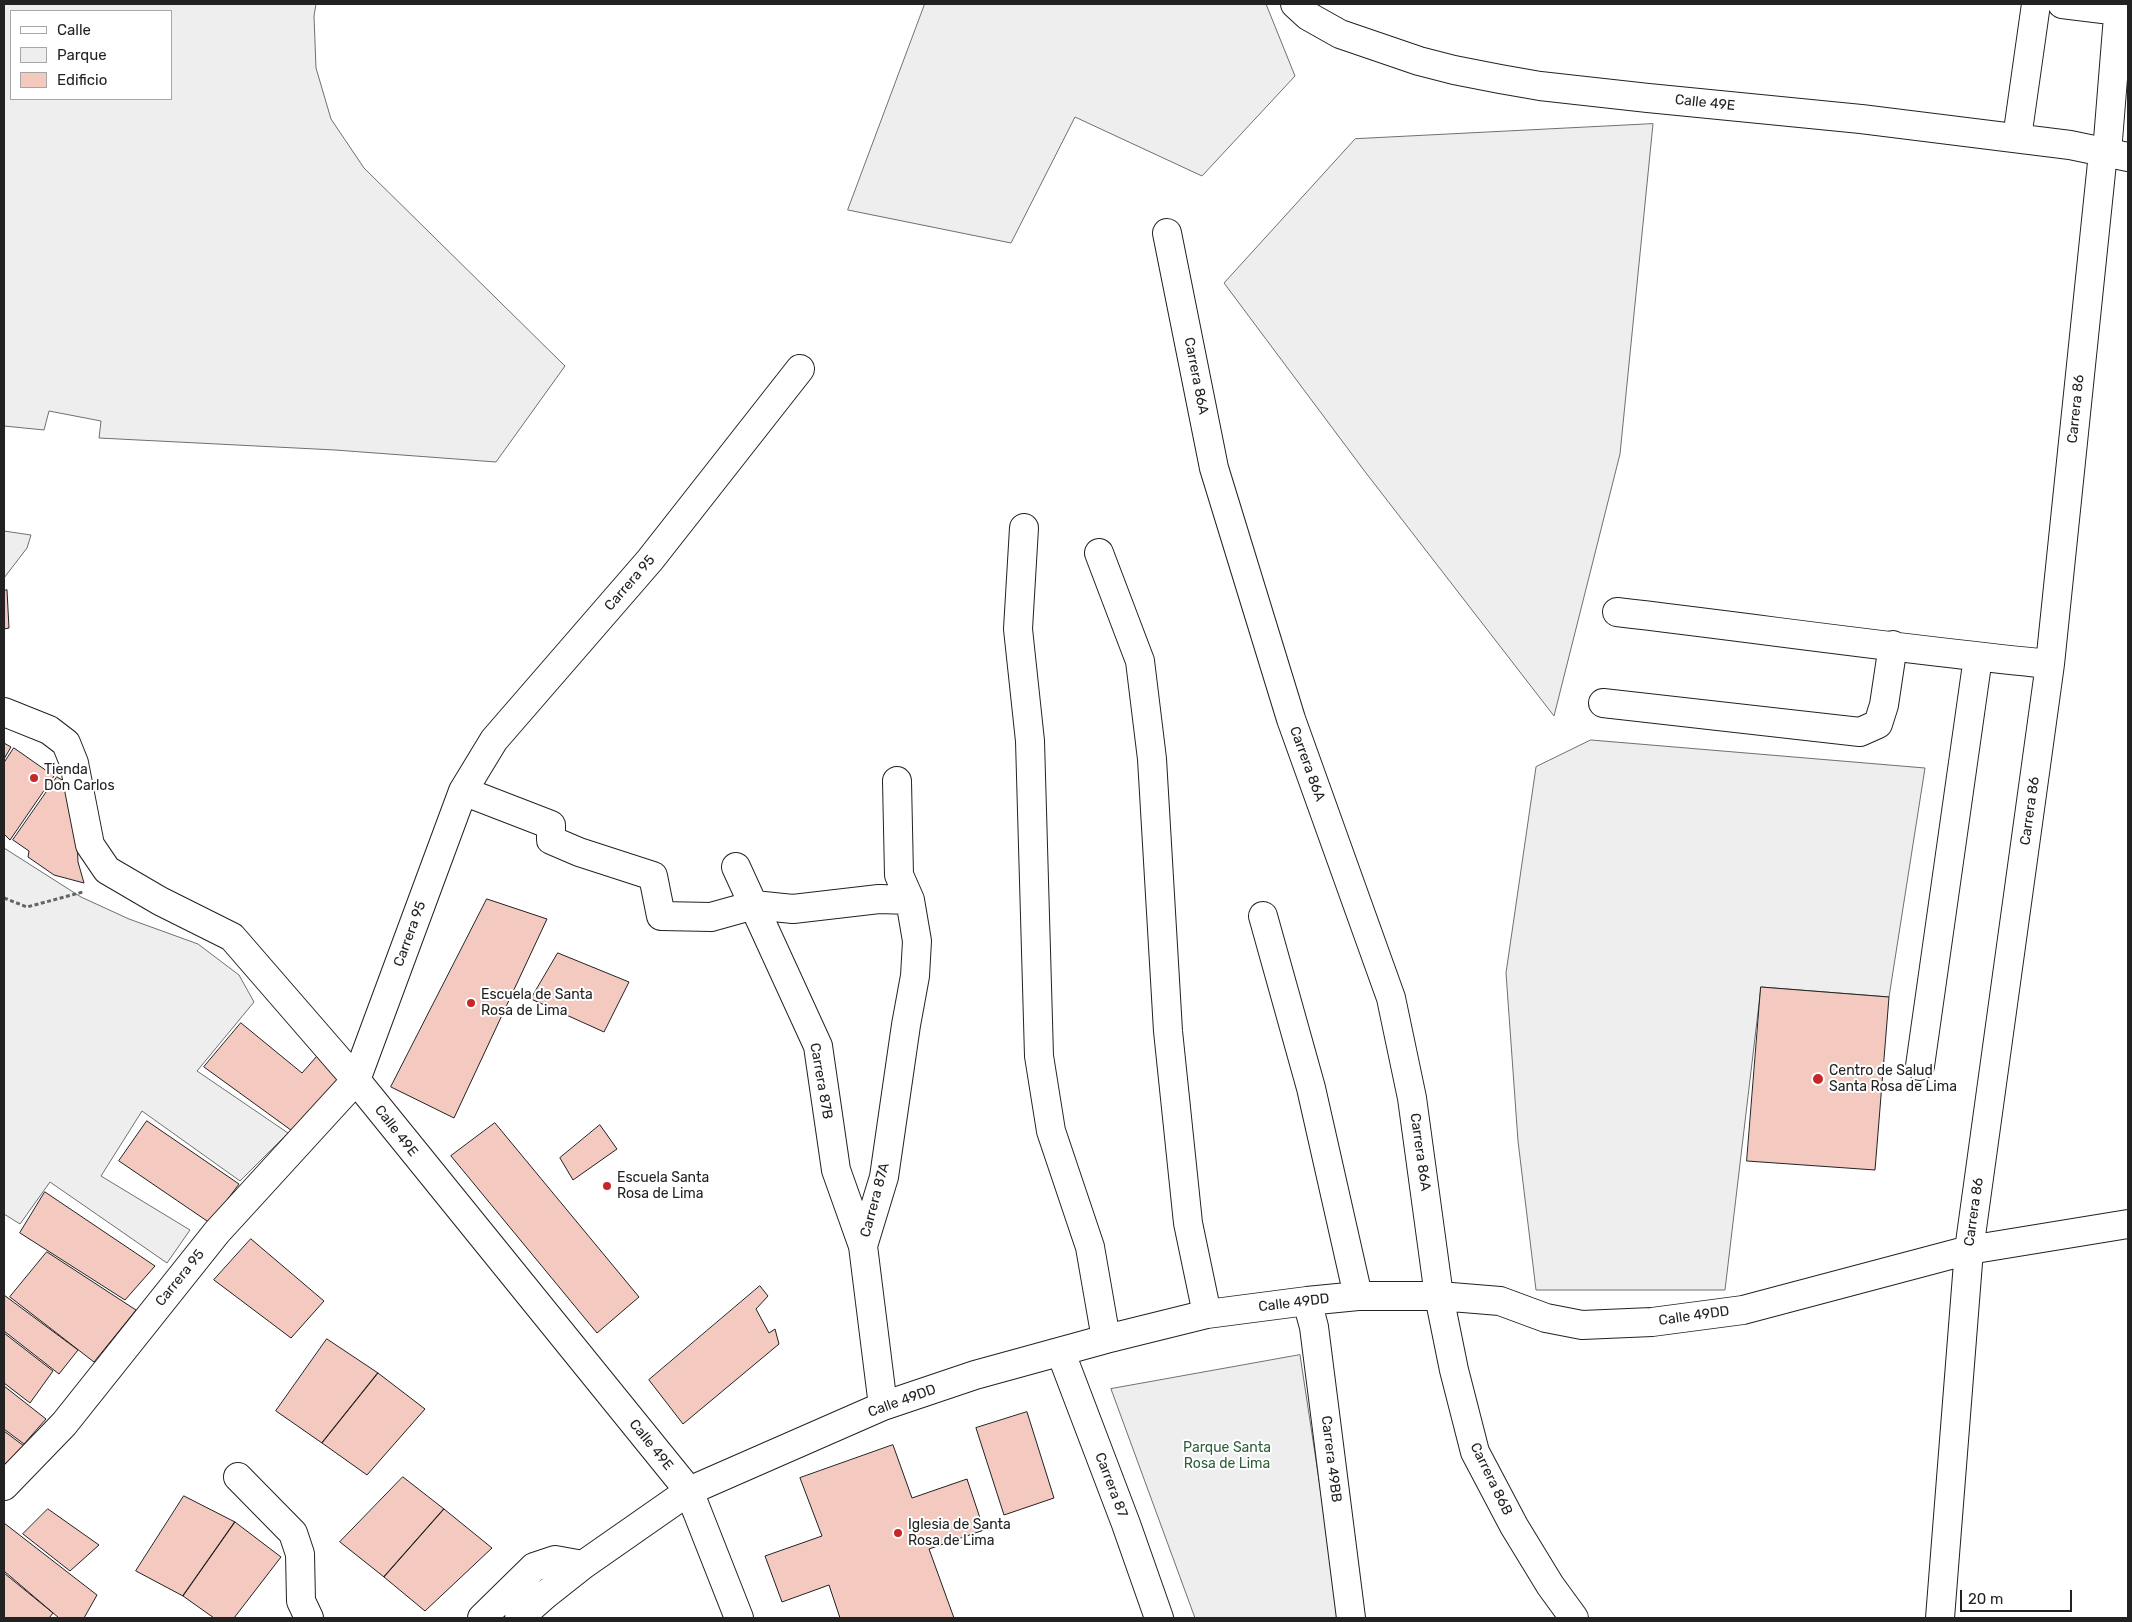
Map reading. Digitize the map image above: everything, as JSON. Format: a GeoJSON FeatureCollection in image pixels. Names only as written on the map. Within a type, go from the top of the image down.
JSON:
{"type":"FeatureCollection","features":[{"type":"Feature","properties":{"kind":"street","name":"Calle 49E"},"geometry":{"type":"LineString","coordinates":[[1295,4],[1308,16],[1340,34],[1419,61],[1491,77],[1540,86],[1861,119],[2018,138],[2070,145],[2115,155]]}},
{"type":"Feature","properties":{"kind":"street"},"geometry":{"type":"LineString","coordinates":[[2018,138],[2036,4]]}},
{"type":"Feature","properties":{"kind":"street"},"geometry":{"type":"LineString","coordinates":[[2062,4],[2119,7]]}},
{"type":"Feature","properties":{"kind":"street","name":"Carrera 86"},"geometry":{"type":"LineString","coordinates":[[1940,1618],[1969,1250],[2050,664],[2115,155],[2108,140],[2119,7]]}},
{"type":"Feature","properties":{"kind":"street","name":"Carrera 86A"},"geometry":{"type":"LineString","coordinates":[[1167,233],[1214,468],[1291,720],[1391,998],[1412,1098],[1439,1296]]}},
{"type":"Feature","properties":{"kind":"street","name":"Carrera 95"},"geometry":{"type":"LineString","coordinates":[[4,1486],[64,1424],[217,1232],[356,1080],[462,791],[494,740],[650,560],[800,369]]}},
{"type":"Feature","properties":{"kind":"street"},"geometry":{"type":"LineString","coordinates":[[1024,528],[1018,629],[1030,741],[1039,1056],[1051,1131],[1090,1247],[1106,1339]]}},
{"type":"Feature","properties":{"kind":"street"},"geometry":{"type":"LineString","coordinates":[[1099,552],[1140,661],[1152,759],[1168,1031],[1188,1223],[1207,1314]]}},
{"type":"Feature","properties":{"kind":"street"},"geometry":{"type":"LineString","coordinates":[[1617,612],[1893,645],[1943,654],[2050,664]]}},
{"type":"Feature","properties":{"kind":"street"},"geometry":{"type":"LineString","coordinates":[[1603,703],[1860,732],[1878,724],[1884,705],[1893,645]]}},
{"type":"Feature","properties":{"kind":"street"},"geometry":{"type":"LineString","coordinates":[[1920,1066],[1978,657]]}},
{"type":"Feature","properties":{"kind":"street","name":"Calle 49E"},"geometry":{"type":"LineString","coordinates":[[4,712],[49,730],[66,743],[74,763],[90,845],[107,870],[160,901],[232,937],[356,1080],[689,1491],[739,1618]]}},
{"type":"Feature","properties":{"kind":"street","name":"Carrera 87A"},"geometry":{"type":"LineString","coordinates":[[883,1406],[863,1246],[884,1177],[915,976],[917,941],[910,900],[899,875],[898,781]]}},
{"type":"Feature","properties":{"kind":"street"},"geometry":{"type":"LineString","coordinates":[[462,791],[551,825],[551,840],[579,852],[653,876],[661,916],[711,917],[754,905],[793,909],[879,899],[910,900]]}},
{"type":"Feature","properties":{"kind":"street","name":"Carrera 87B"},"geometry":{"type":"LineString","coordinates":[[736,866],[818,1046],[836,1170],[863,1246]]}},
{"type":"Feature","properties":{"kind":"street"},"geometry":{"type":"LineString","coordinates":[[1263,916],[1311,1088],[1358,1296]]}},
{"type":"Feature","properties":{"kind":"street","name":"Calle 49DD"},"geometry":{"type":"LineString","coordinates":[[519,1618],[545,1594],[583,1565],[689,1491],[883,1406],[975,1375],[1061,1353],[1106,1339],[1207,1314],[1307,1300],[1358,1296],[1439,1296],[1500,1301],[1546,1318],[1582,1326],[1652,1322],[1743,1310],[1969,1250],[2128,1224]]}},
{"type":"Feature","properties":{"kind":"street","name":"Carrera 86B"},"geometry":{"type":"LineString","coordinates":[[1439,1296],[1454,1370],[1475,1452],[1514,1526],[1550,1585],[1574,1618]]}},
{"type":"Feature","properties":{"kind":"street","name":"Carrera 49BB"},"geometry":{"type":"LineString","coordinates":[[1307,1300],[1314,1327],[1351,1618]]}},
{"type":"Feature","properties":{"kind":"street","name":"Carrera 87"},"geometry":{"type":"LineString","coordinates":[[1061,1353],[1126,1524],[1159,1618]]}},
{"type":"Feature","properties":{"kind":"street"},"geometry":{"type":"LineString","coordinates":[[238,1476],[294,1533],[300,1554],[301,1601],[308,1618]]}},
{"type":"Feature","properties":{"kind":"street"},"geometry":{"type":"LineString","coordinates":[[482,1618],[534,1567],[555,1560],[583,1565]]}},
{"type":"Feature","properties":{"kind":"path"},"geometry":{"type":"LineString","coordinates":[[4,898],[27,907],[124,880]]}},
{"type":"Feature","properties":{"kind":"green space"},"geometry":{"type":"Polygon","coordinates":[[[4,4],[316,4],[314,16],[316,68],[331,119],[364,168],[565,366],[496,462],[335,450],[99,438],[101,421],[49,411],[44,430],[4,426],[4,4]]]}},
{"type":"Feature","properties":{"kind":"green space"},"geometry":{"type":"Polygon","coordinates":[[[925,4],[1266,4],[1295,76],[1202,176],[1075,117],[1011,243],[848,210],[925,4]]]}},
{"type":"Feature","properties":{"kind":"green space"},"geometry":{"type":"Polygon","coordinates":[[[1653,124],[1620,454],[1554,716],[1366,473],[1224,283],[1355,139],[1653,124]]]}},
{"type":"Feature","properties":{"kind":"green space"},"geometry":{"type":"Polygon","coordinates":[[[4,531],[31,535],[27,548],[4,578],[4,531]]]}},
{"type":"Feature","properties":{"kind":"green space"},"geometry":{"type":"Polygon","coordinates":[[[1591,740],[1925,768],[1889,997],[1761,987],[1725,1290],[1536,1290],[1518,1141],[1506,973],[1536,767],[1591,740]]]}},
{"type":"Feature","properties":{"kind":"green space"},"geometry":{"type":"Polygon","coordinates":[[[4,848],[81,897],[129,919],[198,944],[239,975],[254,1002],[197,1071],[288,1133],[240,1181],[142,1111],[101,1176],[190,1230],[167,1263],[50,1182],[20,1224],[4,1214],[4,848]]]}},
{"type":"Feature","properties":{"kind":"green space","name":"Parque Santa Rosa de Lima"},"geometry":{"type":"Polygon","coordinates":[[[1300,1355],[1340,1618],[1195,1618],[1111,1389],[1300,1355]]]}},
{"type":"Feature","properties":{"kind":"building"},"geometry":{"type":"Polygon","coordinates":[[[7,590],[9,628],[4,629],[4,591],[7,590]]]}},
{"type":"Feature","properties":{"kind":"building"},"geometry":{"type":"Polygon","coordinates":[[[4,743],[11,747],[4,759],[4,743]]]}},
{"type":"Feature","properties":{"kind":"building"},"geometry":{"type":"Polygon","coordinates":[[[14,748],[54,776],[10,840],[4,834],[4,763],[14,748]]]}},
{"type":"Feature","properties":{"kind":"building"},"geometry":{"type":"Polygon","coordinates":[[[57,777],[66,782],[75,797],[78,862],[84,883],[54,875],[28,857],[29,851],[13,840],[57,777]]]}},
{"type":"Feature","properties":{"kind":"building","name":"Escuela de Santa Rosa de Lima"},"geometry":{"type":"Polygon","coordinates":[[[487,899],[547,919],[454,1118],[391,1087],[487,899]]]}},
{"type":"Feature","properties":{"kind":"building"},"geometry":{"type":"Polygon","coordinates":[[[558,953],[629,982],[604,1032],[531,999],[558,953]]]}},
{"type":"Feature","properties":{"kind":"building","name":"Centro de Salud Santa Rosa de Lima"},"geometry":{"type":"Polygon","coordinates":[[[1761,987],[1889,997],[1875,1170],[1747,1161],[1761,987]]]}},
{"type":"Feature","properties":{"kind":"building"},"geometry":{"type":"Polygon","coordinates":[[[241,1023],[302,1073],[317,1056],[344,1083],[295,1133],[204,1067],[241,1023]]]}},
{"type":"Feature","properties":{"kind":"building"},"geometry":{"type":"Polygon","coordinates":[[[147,1121],[239,1184],[210,1223],[119,1161],[147,1121]]]}},
{"type":"Feature","properties":{"kind":"building"},"geometry":{"type":"Polygon","coordinates":[[[495,1123],[639,1297],[597,1333],[451,1156],[495,1123]]]}},
{"type":"Feature","properties":{"kind":"building"},"geometry":{"type":"Polygon","coordinates":[[[600,1125],[617,1149],[573,1180],[560,1158],[600,1125]]]}},
{"type":"Feature","properties":{"kind":"building"},"geometry":{"type":"Polygon","coordinates":[[[45,1192],[155,1266],[125,1300],[20,1233],[45,1192]]]}},
{"type":"Feature","properties":{"kind":"building"},"geometry":{"type":"Polygon","coordinates":[[[251,1239],[324,1301],[291,1338],[214,1280],[251,1239]]]}},
{"type":"Feature","properties":{"kind":"building"},"geometry":{"type":"Polygon","coordinates":[[[47,1252],[136,1310],[94,1362],[10,1297],[47,1252]]]}},
{"type":"Feature","properties":{"kind":"building"},"geometry":{"type":"Polygon","coordinates":[[[760,1286],[768,1296],[756,1309],[769,1333],[775,1329],[779,1344],[683,1424],[649,1380],[760,1286]]]}},
{"type":"Feature","properties":{"kind":"building"},"geometry":{"type":"Polygon","coordinates":[[[4,1295],[78,1350],[59,1374],[4,1331],[4,1295]]]}},
{"type":"Feature","properties":{"kind":"building"},"geometry":{"type":"Polygon","coordinates":[[[4,1333],[53,1371],[30,1403],[4,1383],[4,1333]]]}},
{"type":"Feature","properties":{"kind":"building"},"geometry":{"type":"Polygon","coordinates":[[[327,1339],[378,1373],[322,1443],[276,1411],[327,1339]]]}},
{"type":"Feature","properties":{"kind":"building"},"geometry":{"type":"Polygon","coordinates":[[[378,1373],[425,1409],[367,1475],[322,1443],[378,1373]]]}},
{"type":"Feature","properties":{"kind":"building"},"geometry":{"type":"Polygon","coordinates":[[[4,1386],[46,1419],[24,1444],[4,1429],[4,1386]]]}},
{"type":"Feature","properties":{"kind":"building"},"geometry":{"type":"Polygon","coordinates":[[[1027,1412],[1054,1498],[1004,1515],[976,1428],[1027,1412]]]}},
{"type":"Feature","properties":{"kind":"building"},"geometry":{"type":"Polygon","coordinates":[[[4,1431],[24,1446],[4,1468],[4,1431]]]}},
{"type":"Feature","properties":{"kind":"building","name":"Iglesia de Santa Rosa de Lima"},"geometry":{"type":"Polygon","coordinates":[[[893,1445],[912,1498],[967,1479],[984,1530],[929,1549],[954,1618],[840,1618],[829,1585],[782,1602],[765,1556],[822,1536],[800,1478],[893,1445]]]}},
{"type":"Feature","properties":{"kind":"building"},"geometry":{"type":"Polygon","coordinates":[[[403,1477],[444,1509],[384,1577],[340,1542],[403,1477]]]}},
{"type":"Feature","properties":{"kind":"building"},"geometry":{"type":"Polygon","coordinates":[[[184,1496],[235,1522],[183,1596],[136,1571],[184,1496]]]}},
{"type":"Feature","properties":{"kind":"building"},"geometry":{"type":"Polygon","coordinates":[[[48,1509],[99,1545],[70,1571],[23,1534],[48,1509]]]}},
{"type":"Feature","properties":{"kind":"building"},"geometry":{"type":"Polygon","coordinates":[[[444,1509],[492,1548],[425,1611],[384,1577],[444,1509]]]}},
{"type":"Feature","properties":{"kind":"building"},"geometry":{"type":"Polygon","coordinates":[[[235,1522],[281,1557],[234,1618],[214,1618],[183,1596],[235,1522]]]}},
{"type":"Feature","properties":{"kind":"building"},"geometry":{"type":"Polygon","coordinates":[[[4,1523],[97,1595],[84,1618],[59,1618],[4,1571],[4,1523]]]}},
{"type":"Feature","properties":{"kind":"building"},"geometry":{"type":"Polygon","coordinates":[[[4,1573],[53,1613],[49,1618],[4,1618],[4,1573]]]}},
{"type":"Feature","properties":{"kind":"place","name":"Tienda Don Carlos"},"geometry":{"type":"Point","coordinates":[34,778]}},
{"type":"Feature","properties":{"kind":"place","name":"Escuela de Santa Rosa de Lima"},"geometry":{"type":"Point","coordinates":[471,1003]}},
{"type":"Feature","properties":{"kind":"place","name":"Centro de Salud Santa Rosa de Lima"},"geometry":{"type":"Point","coordinates":[1818,1079]}},
{"type":"Feature","properties":{"kind":"place","name":"Escuela Santa Rosa de Lima"},"geometry":{"type":"Point","coordinates":[607,1186]}},
{"type":"Feature","properties":{"kind":"place","name":"Iglesia de Santa Rosa de Lima"},"geometry":{"type":"Point","coordinates":[898,1533]}}]}
